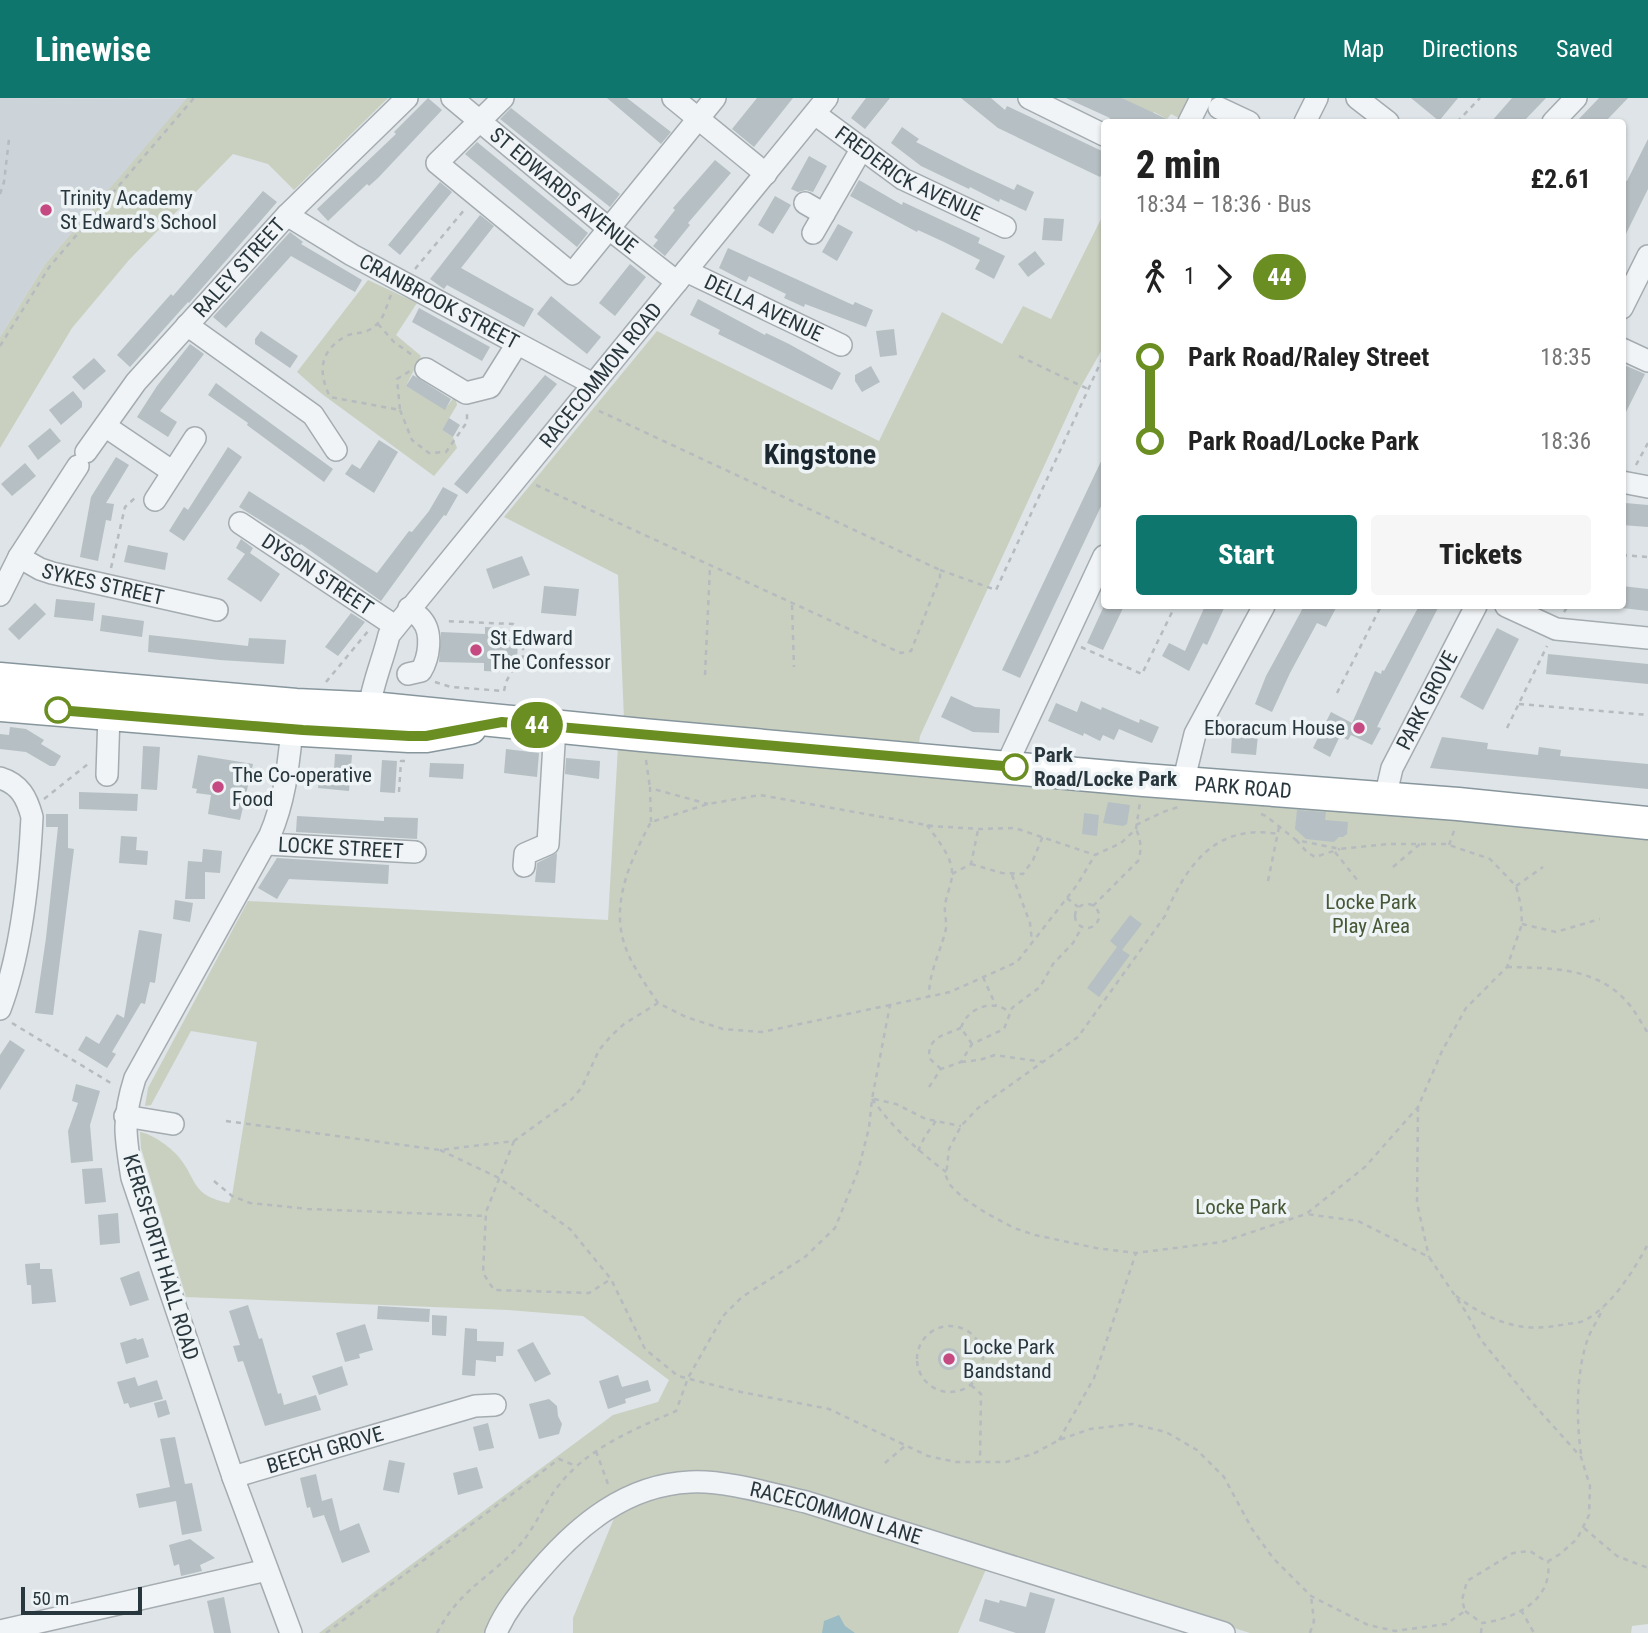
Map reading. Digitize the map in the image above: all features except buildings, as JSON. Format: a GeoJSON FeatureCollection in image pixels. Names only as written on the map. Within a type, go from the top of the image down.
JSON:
{"type":"FeatureCollection","features":[{"type":"Feature","properties":{"kind":"highway"},"geometry":{"type":"LineString","coordinates":[[0,679],[299,718]]}},
{"type":"Feature","properties":{"kind":"highway"},"geometry":{"type":"LineString","coordinates":[[0,705],[109,714],[299,718]]}},
{"type":"Feature","properties":{"kind":"highway","name":"PARK ROAD"},"geometry":{"type":"LineString","coordinates":[[299,718],[381,724],[502,722],[1144,780],[1185,795],[1385,798],[1648,823]]}},
{"type":"Feature","properties":{"kind":"street","name":"RALEY STREET"},"geometry":{"type":"LineString","coordinates":[[0,595],[12,557],[136,382],[287,215],[407,98]]}},
{"type":"Feature","properties":{"kind":"street","name":"ST EDWARDS AVENUE"},"geometry":{"type":"LineString","coordinates":[[452,98],[608,228],[682,277]]}},
{"type":"Feature","properties":{"kind":"street"},"geometry":{"type":"LineString","coordinates":[[503,98],[437,163],[572,274],[715,98]]}},
{"type":"Feature","properties":{"kind":"street"},"geometry":{"type":"LineString","coordinates":[[673,98],[766,174]]}},
{"type":"Feature","properties":{"kind":"street"},"geometry":{"type":"LineString","coordinates":[[1029,98],[1101,134]]}},
{"type":"Feature","properties":{"kind":"street"},"geometry":{"type":"LineString","coordinates":[[1306,119],[1317,98]]}},
{"type":"Feature","properties":{"kind":"street"},"geometry":{"type":"LineString","coordinates":[[1357,98],[1384,119]]}},
{"type":"Feature","properties":{"kind":"street"},"geometry":{"type":"LineString","coordinates":[[1556,119],[1576,98]]}},
{"type":"Feature","properties":{"kind":"street"},"geometry":{"type":"LineString","coordinates":[[1192,119],[1210,103],[1244,119]]}},
{"type":"Feature","properties":{"kind":"street","name":"FREDERICK AVENUE"},"geometry":{"type":"LineString","coordinates":[[821,106],[862,148],[903,178],[1005,228]]}},
{"type":"Feature","properties":{"kind":"street","name":"RACECOMMON ROAD"},"geometry":{"type":"LineString","coordinates":[[381,724],[376,674],[384,657],[389,635],[388,621],[417,615],[518,477],[821,106]]}},
{"type":"Feature","properties":{"kind":"street"},"geometry":{"type":"LineString","coordinates":[[813,233],[862,148]]}},
{"type":"Feature","properties":{"kind":"street"},"geometry":{"type":"LineString","coordinates":[[804,204],[824,214]]}},
{"type":"Feature","properties":{"kind":"street","name":"CRANBROOK STREET"},"geometry":{"type":"LineString","coordinates":[[287,215],[401,281],[593,384]]}},
{"type":"Feature","properties":{"kind":"street"},"geometry":{"type":"LineString","coordinates":[[1626,300],[1648,256]]}},
{"type":"Feature","properties":{"kind":"street","name":"DELLA AVENUE"},"geometry":{"type":"LineString","coordinates":[[682,277],[841,345]]}},
{"type":"Feature","properties":{"kind":"street"},"geometry":{"type":"LineString","coordinates":[[187,325],[313,415],[336,450]]}},
{"type":"Feature","properties":{"kind":"street"},"geometry":{"type":"LineString","coordinates":[[418,366],[466,393],[490,387],[517,344]]}},
{"type":"Feature","properties":{"kind":"street"},"geometry":{"type":"LineString","coordinates":[[1626,351],[1648,361]]}},
{"type":"Feature","properties":{"kind":"street"},"geometry":{"type":"LineString","coordinates":[[105,426],[173,472]]}},
{"type":"Feature","properties":{"kind":"street"},"geometry":{"type":"LineString","coordinates":[[155,500],[195,439]]}},
{"type":"Feature","properties":{"kind":"street"},"geometry":{"type":"LineString","coordinates":[[1626,483],[1648,487]]}},
{"type":"Feature","properties":{"kind":"street","name":"DYSON STREET"},"geometry":{"type":"LineString","coordinates":[[240,523],[388,621]]}},
{"type":"Feature","properties":{"kind":"street","name":"SYKES STREET"},"geometry":{"type":"LineString","coordinates":[[12,557],[40,569],[107,585],[190,612],[217,610]]}},
{"type":"Feature","properties":{"kind":"street"},"geometry":{"type":"LineString","coordinates":[[1006,766],[1101,563]]}},
{"type":"Feature","properties":{"kind":"street"},"geometry":{"type":"LineString","coordinates":[[1185,795],[1195,734],[1262,609]]}},
{"type":"Feature","properties":{"kind":"street","name":"PARK GROVE"},"geometry":{"type":"LineString","coordinates":[[1385,798],[1392,768],[1474,609]]}},
{"type":"Feature","properties":{"kind":"street"},"geometry":{"type":"LineString","coordinates":[[1513,609],[1556,629],[1648,638]]}},
{"type":"Feature","properties":{"kind":"street"},"geometry":{"type":"LineString","coordinates":[[414,672],[427,661],[428,636],[417,615]]}},
{"type":"Feature","properties":{"kind":"street"},"geometry":{"type":"LineString","coordinates":[[107,775],[109,714]]}},
{"type":"Feature","properties":{"kind":"street","name":"KERESFORTH HALL ROAD"},"geometry":{"type":"LineString","coordinates":[[288,1631],[132,1178],[125,1116],[135,1078],[267,844],[280,812],[288,778],[300,752],[299,718]]}},
{"type":"Feature","properties":{"kind":"street"},"geometry":{"type":"LineString","coordinates":[[524,866],[525,854],[548,844],[555,727]]}},
{"type":"Feature","properties":{"kind":"street"},"geometry":{"type":"LineString","coordinates":[[0,778],[8,780],[20,789],[30,809],[31,830],[10,923],[10,982],[4,1015]]}},
{"type":"Feature","properties":{"kind":"street","name":"LOCKE STREET"},"geometry":{"type":"LineString","coordinates":[[267,844],[415,852]]}},
{"type":"Feature","properties":{"kind":"street"},"geometry":{"type":"LineString","coordinates":[[125,1116],[173,1124]]}},
{"type":"Feature","properties":{"kind":"street","name":"BEECH GROVE"},"geometry":{"type":"LineString","coordinates":[[233,1477],[475,1406],[495,1405]]}},
{"type":"Feature","properties":{"kind":"street","name":"RACECOMMON LANE"},"geometry":{"type":"LineString","coordinates":[[496,1633],[508,1609],[572,1535],[616,1503],[644,1490],[691,1482],[741,1487],[806,1502],[1224,1633]]}},
{"type":"Feature","properties":{"kind":"street"},"geometry":{"type":"LineString","coordinates":[[0,1632],[267,1570]]}},
{"type":"Feature","properties":{"kind":"path"},"geometry":{"type":"LineString","coordinates":[[0,346],[50,266],[194,98]]}},
{"type":"Feature","properties":{"kind":"path"},"geometry":{"type":"LineString","coordinates":[[1460,119],[1480,98]]}},
{"type":"Feature","properties":{"kind":"path"},"geometry":{"type":"LineString","coordinates":[[0,194],[9,139]]}},
{"type":"Feature","properties":{"kind":"path"},"geometry":{"type":"LineString","coordinates":[[400,410],[330,397],[321,372],[328,351],[348,335],[362,334],[379,324],[401,281],[475,196]]}},
{"type":"Feature","properties":{"kind":"path"},"geometry":{"type":"LineString","coordinates":[[379,324],[418,366],[397,379],[400,410],[412,440],[429,453],[446,452],[467,422],[466,393]]}},
{"type":"Feature","properties":{"kind":"path"},"geometry":{"type":"LineString","coordinates":[[1019,356],[1088,389]]}},
{"type":"Feature","properties":{"kind":"path"},"geometry":{"type":"LineString","coordinates":[[579,402],[940,570],[996,590],[1101,361]]}},
{"type":"Feature","properties":{"kind":"path"},"geometry":{"type":"LineString","coordinates":[[518,477],[901,653],[911,650],[940,577],[940,570]]}},
{"type":"Feature","properties":{"kind":"path"},"geometry":{"type":"LineString","coordinates":[[107,585],[125,507],[141,492],[155,500]]}},
{"type":"Feature","properties":{"kind":"path"},"geometry":{"type":"LineString","coordinates":[[1626,555],[1648,557]]}},
{"type":"Feature","properties":{"kind":"path"},"geometry":{"type":"LineString","coordinates":[[705,675],[710,567]]}},
{"type":"Feature","properties":{"kind":"path"},"geometry":{"type":"LineString","coordinates":[[792,605],[794,667]]}},
{"type":"Feature","properties":{"kind":"path"},"geometry":{"type":"LineString","coordinates":[[1066,639],[1142,674],[1174,609]]}},
{"type":"Feature","properties":{"kind":"path"},"geometry":{"type":"LineString","coordinates":[[1337,693],[1379,609]]}},
{"type":"Feature","properties":{"kind":"path"},"geometry":{"type":"LineString","coordinates":[[1507,728],[1566,609]]}},
{"type":"Feature","properties":{"kind":"path"},"geometry":{"type":"LineString","coordinates":[[414,672],[438,684],[451,687],[504,691],[514,667],[523,665],[524,652],[523,633],[513,624],[417,615]]}},
{"type":"Feature","properties":{"kind":"path"},"geometry":{"type":"LineString","coordinates":[[299,718],[388,621]]}},
{"type":"Feature","properties":{"kind":"path"},"geometry":{"type":"LineString","coordinates":[[1519,704],[1648,715]]}},
{"type":"Feature","properties":{"kind":"path"},"geometry":{"type":"LineString","coordinates":[[381,724],[407,761],[401,761],[399,792]]}},
{"type":"Feature","properties":{"kind":"path"},"geometry":{"type":"LineString","coordinates":[[642,735],[650,788],[650,821],[632,857],[623,886],[621,917],[625,946],[658,1003],[686,1017],[723,1029],[762,1032],[950,992],[1017,962],[1067,898],[1095,855],[1121,843],[1136,827],[1163,812],[1185,795]]}},
{"type":"Feature","properties":{"kind":"path"},"geometry":{"type":"LineString","coordinates":[[30,809],[108,748]]}},
{"type":"Feature","properties":{"kind":"path"},"geometry":{"type":"LineString","coordinates":[[1094,906],[1138,861],[1141,852],[1136,827],[1144,780]]}},
{"type":"Feature","properties":{"kind":"path"},"geometry":{"type":"LineString","coordinates":[[650,788],[708,804]]}},
{"type":"Feature","properties":{"kind":"path"},"geometry":{"type":"LineString","coordinates":[[650,821],[708,804],[760,795],[928,825],[979,829],[1015,828],[1095,855]]}},
{"type":"Feature","properties":{"kind":"path"},"geometry":{"type":"LineString","coordinates":[[1256,813],[1266,816],[1315,857],[1340,849]]}},
{"type":"Feature","properties":{"kind":"path"},"geometry":{"type":"LineString","coordinates":[[928,825],[949,861],[953,874],[944,910],[946,931],[934,965],[929,996]]}},
{"type":"Feature","properties":{"kind":"path"},"geometry":{"type":"LineString","coordinates":[[1268,881],[1279,827]]}},
{"type":"Feature","properties":{"kind":"path"},"geometry":{"type":"LineString","coordinates":[[971,864],[979,829]]}},
{"type":"Feature","properties":{"kind":"path"},"geometry":{"type":"LineString","coordinates":[[1278,834],[1245,832],[1230,836],[1212,846],[1191,867],[1174,894],[1165,916],[1078,1037],[978,1108],[961,1126],[948,1149],[946,1172],[949,1184],[963,1198],[1014,1228],[1054,1240],[1136,1253],[1222,1242],[1306,1214],[1365,1167],[1418,1107],[1442,1051],[1466,1008],[1507,967],[1522,925],[1521,906],[1516,886],[1490,859],[1446,844],[1388,844],[1340,849],[1296,840]]}},
{"type":"Feature","properties":{"kind":"path"},"geometry":{"type":"LineString","coordinates":[[953,874],[971,864],[1012,875],[1023,874],[1033,860],[1043,836]]}},
{"type":"Feature","properties":{"kind":"path"},"geometry":{"type":"LineString","coordinates":[[1393,867],[1420,844]]}},
{"type":"Feature","properties":{"kind":"path"},"geometry":{"type":"LineString","coordinates":[[1335,852],[1357,881]]}},
{"type":"Feature","properties":{"kind":"path"},"geometry":{"type":"LineString","coordinates":[[1516,886],[1543,867]]}},
{"type":"Feature","properties":{"kind":"path"},"geometry":{"type":"LineString","coordinates":[[1012,875],[1030,923],[1032,942]]}},
{"type":"Feature","properties":{"kind":"path"},"geometry":{"type":"LineString","coordinates":[[1067,898],[1078,907]]}},
{"type":"Feature","properties":{"kind":"path"},"geometry":{"type":"LineString","coordinates":[[1085,904],[1094,906],[1099,914],[1097,922],[1090,928],[1082,927],[1075,918],[1078,907],[1085,904]]}},
{"type":"Feature","properties":{"kind":"path"},"geometry":{"type":"LineString","coordinates":[[1522,925],[1556,932],[1600,919]]}},
{"type":"Feature","properties":{"kind":"path"},"geometry":{"type":"LineString","coordinates":[[961,1062],[972,1044],[1004,1029],[1008,1023],[1009,1012],[1040,987],[1053,964],[1073,943],[1082,927]]}},
{"type":"Feature","properties":{"kind":"path"},"geometry":{"type":"LineString","coordinates":[[1507,967],[1560,970],[1594,976],[1626,1000],[1648,1033]]}},
{"type":"Feature","properties":{"kind":"path"},"geometry":{"type":"LineString","coordinates":[[984,977],[996,1006]]}},
{"type":"Feature","properties":{"kind":"path"},"geometry":{"type":"LineString","coordinates":[[226,1121],[440,1150],[514,1141],[572,1099],[582,1087],[599,1050],[611,1036],[624,1024],[658,1003]]}},
{"type":"Feature","properties":{"kind":"path"},"geometry":{"type":"LineString","coordinates":[[437,1633],[456,1602],[471,1586],[505,1561],[524,1541],[558,1487],[576,1466],[614,1439],[676,1411],[688,1378],[723,1316],[742,1297],[806,1257],[835,1228],[858,1171],[869,1128],[890,1005]]}},
{"type":"Feature","properties":{"kind":"path"},"geometry":{"type":"LineString","coordinates":[[941,1069],[929,1058],[930,1046],[941,1035],[961,1027],[968,1015],[984,1006],[996,1006],[1009,1012]]}},
{"type":"Feature","properties":{"kind":"path"},"geometry":{"type":"LineString","coordinates":[[4,1015],[130,1095]]}},
{"type":"Feature","properties":{"kind":"path"},"geometry":{"type":"LineString","coordinates":[[961,1027],[972,1044]]}},
{"type":"Feature","properties":{"kind":"path"},"geometry":{"type":"LineString","coordinates":[[929,1087],[941,1069],[961,1062],[995,1055],[1043,1062]]}},
{"type":"Feature","properties":{"kind":"path"},"geometry":{"type":"LineString","coordinates":[[872,1099],[895,1104],[926,1119],[961,1126]]}},
{"type":"Feature","properties":{"kind":"path"},"geometry":{"type":"LineString","coordinates":[[872,1099],[918,1151],[946,1172]]}},
{"type":"Feature","properties":{"kind":"path"},"geometry":{"type":"LineString","coordinates":[[1418,1107],[1417,1203],[1429,1257],[1466,1312],[1481,1340],[1581,1457]]}},
{"type":"Feature","properties":{"kind":"path"},"geometry":{"type":"LineString","coordinates":[[918,1151],[936,1121]]}},
{"type":"Feature","properties":{"kind":"path"},"geometry":{"type":"LineString","coordinates":[[514,1141],[486,1216],[483,1273],[494,1290],[589,1293],[611,1279]]}},
{"type":"Feature","properties":{"kind":"path"},"geometry":{"type":"LineString","coordinates":[[440,1150],[499,1178],[570,1229],[611,1279],[645,1349],[678,1376],[741,1392],[829,1409],[928,1456],[956,1462],[1006,1462],[1033,1454],[1059,1440],[1090,1429],[1132,1424],[1166,1432],[1197,1450],[1224,1477],[1252,1529],[1273,1558],[1311,1596],[1368,1625],[1395,1632],[1446,1624],[1465,1611]]}},
{"type":"Feature","properties":{"kind":"path"},"geometry":{"type":"LineString","coordinates":[[214,1181],[232,1196],[250,1203],[309,1209],[486,1216]]}},
{"type":"Feature","properties":{"kind":"path"},"geometry":{"type":"LineString","coordinates":[[1306,1214],[1358,1221],[1429,1257]]}},
{"type":"Feature","properties":{"kind":"path"},"geometry":{"type":"LineString","coordinates":[[1453,1293],[1478,1312],[1513,1326],[1549,1328],[1586,1320],[1614,1296],[1648,1244]]}},
{"type":"Feature","properties":{"kind":"path"},"geometry":{"type":"LineString","coordinates":[[1059,1440],[1094,1378],[1136,1253]]}},
{"type":"Feature","properties":{"kind":"path"},"geometry":{"type":"LineString","coordinates":[[1548,1562],[1569,1547],[1584,1528],[1589,1515],[1590,1486],[1581,1457],[1577,1424],[1580,1385],[1589,1337],[1604,1305]]}},
{"type":"Feature","properties":{"kind":"path"},"geometry":{"type":"LineString","coordinates":[[950,1326],[969,1332],[976,1339],[981,1348],[982,1368],[971,1385],[953,1392],[943,1391],[925,1381],[917,1361],[919,1351],[930,1333],[950,1326]]}},
{"type":"Feature","properties":{"kind":"path"},"geometry":{"type":"LineString","coordinates":[[971,1385],[981,1394],[980,1463]]}},
{"type":"Feature","properties":{"kind":"path"},"geometry":{"type":"LineString","coordinates":[[885,1463],[905,1446]]}},
{"type":"Feature","properties":{"kind":"path"},"geometry":{"type":"LineString","coordinates":[[596,1451],[616,1503]]}},
{"type":"Feature","properties":{"kind":"path"},"geometry":{"type":"LineString","coordinates":[[326,1633],[559,1459],[576,1466]]}},
{"type":"Feature","properties":{"kind":"path"},"geometry":{"type":"LineString","coordinates":[[1584,1528],[1617,1556],[1648,1569]]}},
{"type":"Feature","properties":{"kind":"path"},"geometry":{"type":"LineString","coordinates":[[1530,1551],[1548,1562],[1549,1573],[1545,1589],[1521,1610],[1508,1617],[1482,1623],[1465,1611],[1462,1600],[1467,1581],[1513,1553],[1530,1551]]}},
{"type":"Feature","properties":{"kind":"path"},"geometry":{"type":"LineString","coordinates":[[1310,1633],[1314,1621],[1311,1596]]}},
{"type":"Feature","properties":{"kind":"path"},"geometry":{"type":"LineString","coordinates":[[1521,1610],[1534,1633]]}},
{"type":"Feature","properties":{"kind":"path"},"geometry":{"type":"LineString","coordinates":[[1482,1623],[1482,1633]]}},
{"type":"Feature","properties":{"kind":"shaded area","name":"Trinity Academy St Edward's School"},"geometry":{"type":"Polygon","coordinates":[[[0,98],[187,99],[46,263],[0,337],[0,98]]]}},
{"type":"Feature","properties":{"kind":"green space"},"geometry":{"type":"Polygon","coordinates":[[[187,98],[388,98],[294,190],[268,164],[233,154],[129,260],[72,328],[0,448],[0,337],[46,263],[187,98]]]}},
{"type":"Feature","properties":{"kind":"green space"},"geometry":{"type":"Polygon","coordinates":[[[1122,98],[1190,98],[1181,119],[1171,114],[1167,119],[1154,112],[1148,119],[1144,109],[1122,98]]]}},
{"type":"Feature","properties":{"kind":"green space"},"geometry":{"type":"Polygon","coordinates":[[[1101,219],[1101,351],[1079,390],[919,743],[624,719],[618,575],[504,517],[657,331],[879,441],[942,312],[1002,344],[1023,306],[1051,319],[1101,219]]]}},
{"type":"Feature","properties":{"kind":"green space"},"geometry":{"type":"Polygon","coordinates":[[[368,280],[417,303],[396,335],[421,356],[406,386],[445,409],[455,396],[457,405],[442,430],[453,437],[457,448],[434,476],[322,394],[297,372],[368,280]]]}},
{"type":"Feature","properties":{"kind":"green space","name":"Locke Park"},"geometry":{"type":"Polygon","coordinates":[[[618,747],[1648,837],[1648,1624],[1632,1626],[1631,1633],[1250,1633],[810,1496],[742,1480],[613,1496],[491,1633],[319,1633],[613,1415],[658,1402],[669,1380],[583,1316],[508,1310],[186,1297],[141,1148],[140,1132],[155,1138],[174,1152],[196,1186],[207,1196],[229,1203],[257,1042],[191,1031],[151,1105],[145,1106],[148,1088],[248,901],[608,920],[618,747]]]}},
{"type":"Feature","properties":{"kind":"green space"},"geometry":{"type":"Polygon","coordinates":[[[689,1489],[742,1493],[987,1567],[958,1633],[573,1633],[573,1618],[617,1511],[645,1499],[689,1489]]]}},
{"type":"Feature","properties":{"kind":"water"},"geometry":{"type":"Polygon","coordinates":[[[839,1615],[845,1626],[855,1633],[822,1633],[824,1621],[839,1615]]]}},
{"type":"Feature","properties":{"kind":"bus line","name":"44"},"geometry":{"type":"LineString","coordinates":[[58,710],[409,736],[426,736],[502,722],[1015,767]]}},
{"type":"Feature","properties":{"kind":"place","name":"Trinity Academy St Edward's School"},"geometry":{"type":"Point","coordinates":[46,210]}},
{"type":"Feature","properties":{"kind":"place","name":"St Edward The Confessor"},"geometry":{"type":"Point","coordinates":[476,650]}},
{"type":"Feature","properties":{"kind":"place","name":"Eboracum House"},"geometry":{"type":"Point","coordinates":[1359,728]}},
{"type":"Feature","properties":{"kind":"place","name":"Park Road/Locke Park"},"geometry":{"type":"Point","coordinates":[1015,767]}},
{"type":"Feature","properties":{"kind":"place","name":"The Co-operative Food"},"geometry":{"type":"Point","coordinates":[218,787]}},
{"type":"Feature","properties":{"kind":"place","name":"Locke Park Bandstand"},"geometry":{"type":"Point","coordinates":[949,1359]}},
{"type":"Feature","properties":{"kind":"district","name":"Kingstone"},"geometry":{"type":"Point","coordinates":[820,454]}},
{"type":"Feature","properties":{"kind":"park label","name":"Locke Park Play Area"},"geometry":{"type":"Point","coordinates":[1371,914]}}]}
